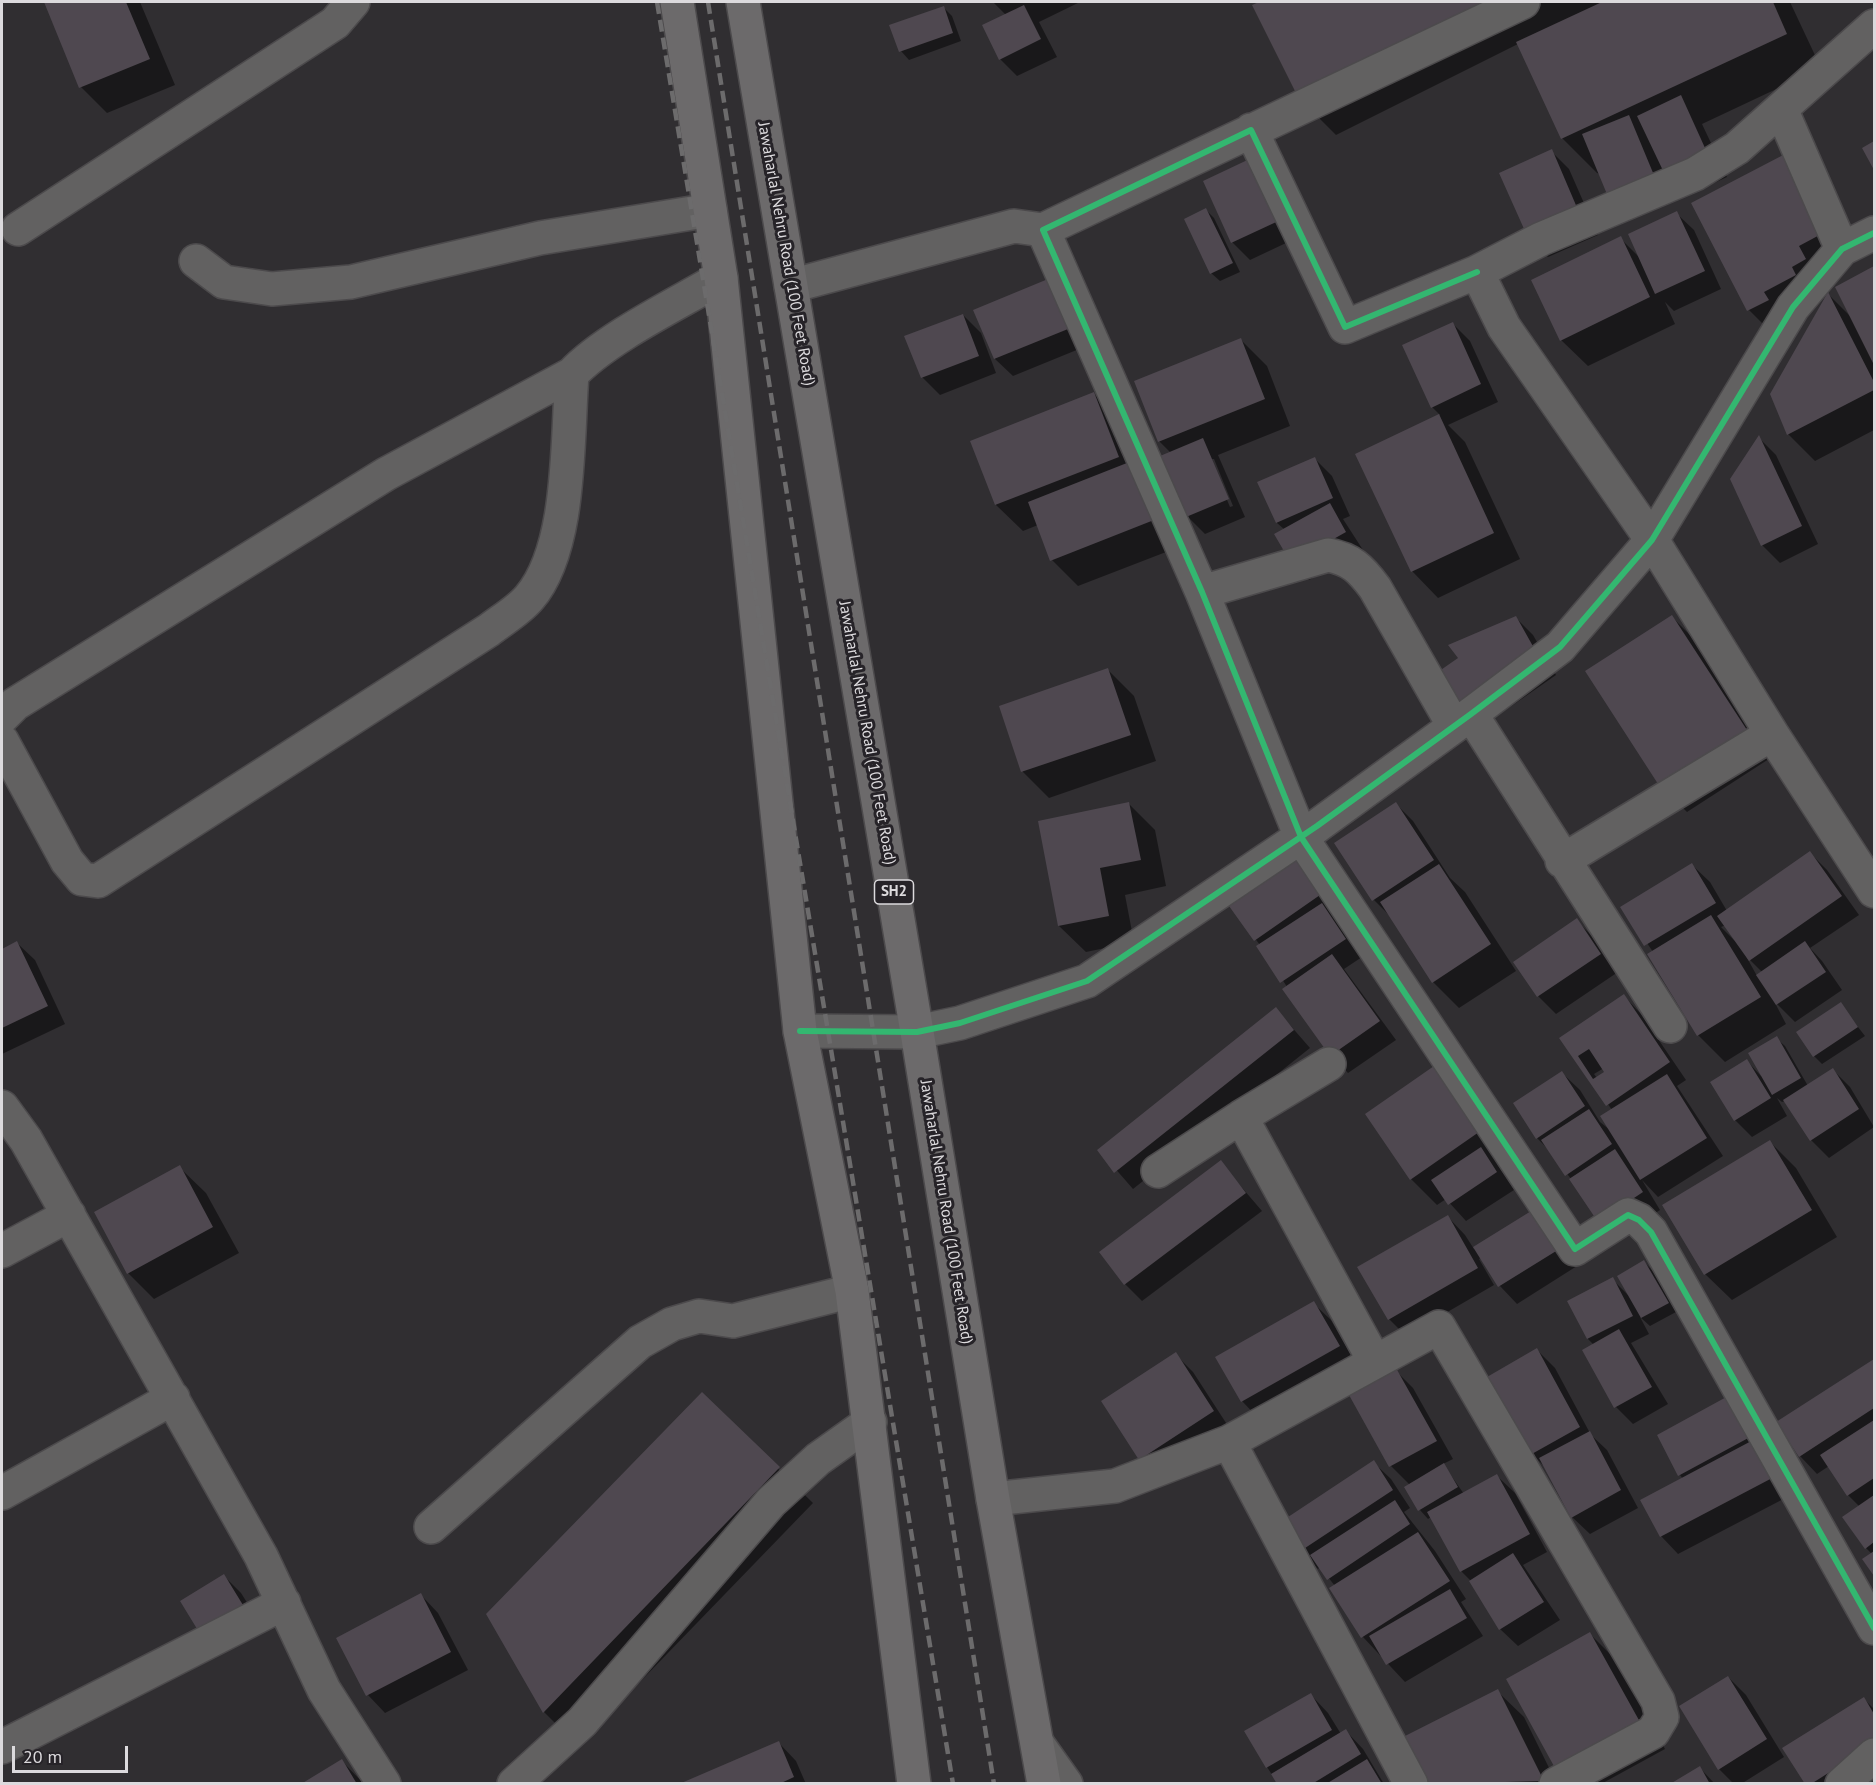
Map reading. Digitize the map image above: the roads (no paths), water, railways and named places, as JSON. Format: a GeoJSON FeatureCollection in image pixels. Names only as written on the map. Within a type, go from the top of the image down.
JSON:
{"type":"FeatureCollection","features":[{"type":"Feature","properties":{"kind":"main road"},"geometry":{"type":"LineString","coordinates":[[676,2],[721,278],[800,1031],[852,1291],[914,1784]]}},
{"type":"Feature","properties":{"kind":"main road","name":"Jawaharlal Nehru Road (100 Feet Road)"},"geometry":{"type":"LineString","coordinates":[[743,2],[917,1032],[993,1499],[1044,1784]]}},
{"type":"Feature","properties":{"kind":"street"},"geometry":{"type":"LineString","coordinates":[[18,229],[335,23],[353,2]]}},
{"type":"Feature","properties":{"kind":"street"},"geometry":{"type":"LineString","coordinates":[[791,286],[1014,226],[1043,230],[1523,2]]}},
{"type":"Feature","properties":{"kind":"street"},"geometry":{"type":"LineString","coordinates":[[1251,130],[1346,327],[1477,272],[1541,238],[1695,174],[1737,148],[1875,26]]}},
{"type":"Feature","properties":{"kind":"street"},"geometry":{"type":"LineString","coordinates":[[1781,109],[1842,249]]}},
{"type":"Feature","properties":{"kind":"street"},"geometry":{"type":"LineString","coordinates":[[196,261],[224,282],[272,289],[351,282],[540,238],[710,210]]}},
{"type":"Feature","properties":{"kind":"street"},"geometry":{"type":"LineString","coordinates":[[1043,230],[1202,592],[1301,837],[1575,1249],[1628,1215],[1639,1220],[1651,1232],[1875,1628]]}},
{"type":"Feature","properties":{"kind":"street"},"geometry":{"type":"LineString","coordinates":[[800,1031],[917,1032],[960,1023],[1087,981],[1301,837],[1463,720],[1560,646],[1652,540],[1793,307],[1842,249],[1875,232]]}},
{"type":"Feature","properties":{"kind":"street"},"geometry":{"type":"LineString","coordinates":[[1477,272],[1504,327],[1652,540],[1772,734],[1865,853],[1875,891]]}},
{"type":"Feature","properties":{"kind":"street"},"geometry":{"type":"LineString","coordinates":[[2,717],[15,704],[386,474],[572,374],[584,361],[605,346],[721,278]]}},
{"type":"Feature","properties":{"kind":"street"},"geometry":{"type":"LineString","coordinates":[[2,741],[67,861],[82,879],[98,881],[489,630],[529,598],[551,562],[561,519],[572,374]]}},
{"type":"Feature","properties":{"kind":"street"},"geometry":{"type":"LineString","coordinates":[[1202,592],[1328,555],[1345,558],[1359,567],[1562,861],[1670,1026]]}},
{"type":"Feature","properties":{"kind":"street"},"geometry":{"type":"LineString","coordinates":[[1562,861],[1772,734]]}},
{"type":"Feature","properties":{"kind":"street"},"geometry":{"type":"LineString","coordinates":[[1158,1171],[1329,1064]]}},
{"type":"Feature","properties":{"kind":"street"},"geometry":{"type":"LineString","coordinates":[[2,1107],[26,1140],[261,1556],[324,1690],[384,1784]]}},
{"type":"Feature","properties":{"kind":"street"},"geometry":{"type":"LineString","coordinates":[[1240,1118],[1375,1362]]}},
{"type":"Feature","properties":{"kind":"street"},"geometry":{"type":"LineString","coordinates":[[2,1251],[69,1215]]}},
{"type":"Feature","properties":{"kind":"street"},"geometry":{"type":"LineString","coordinates":[[431,1527],[640,1342],[672,1324],[699,1316],[733,1321],[852,1291]]}},
{"type":"Feature","properties":{"kind":"street"},"geometry":{"type":"LineString","coordinates":[[993,1499],[1115,1486],[1229,1442],[1439,1326],[1658,1701],[1662,1717],[1653,1732],[1556,1784]]}},
{"type":"Feature","properties":{"kind":"street"},"geometry":{"type":"LineString","coordinates":[[2,1493],[172,1398]]}},
{"type":"Feature","properties":{"kind":"street"},"geometry":{"type":"LineString","coordinates":[[514,1784],[582,1722],[771,1502],[818,1459],[870,1422]]}},
{"type":"Feature","properties":{"kind":"street"},"geometry":{"type":"LineString","coordinates":[[1229,1442],[1411,1784]]}},
{"type":"Feature","properties":{"kind":"street"},"geometry":{"type":"LineString","coordinates":[[2,1747],[284,1603]]}},
{"type":"Feature","properties":{"kind":"street"},"geometry":{"type":"LineString","coordinates":[[1039,1746],[1066,1784]]}},
{"type":"Feature","properties":{"kind":"street"},"geometry":{"type":"LineString","coordinates":[[1842,1784],[1875,1755]]}},
{"type":"Feature","properties":{"kind":"railway"},"geometry":{"type":"LineString","coordinates":[[657,2],[953,1784]]}},
{"type":"Feature","properties":{"kind":"railway"},"geometry":{"type":"LineString","coordinates":[[708,2],[994,1784]]}}]}
